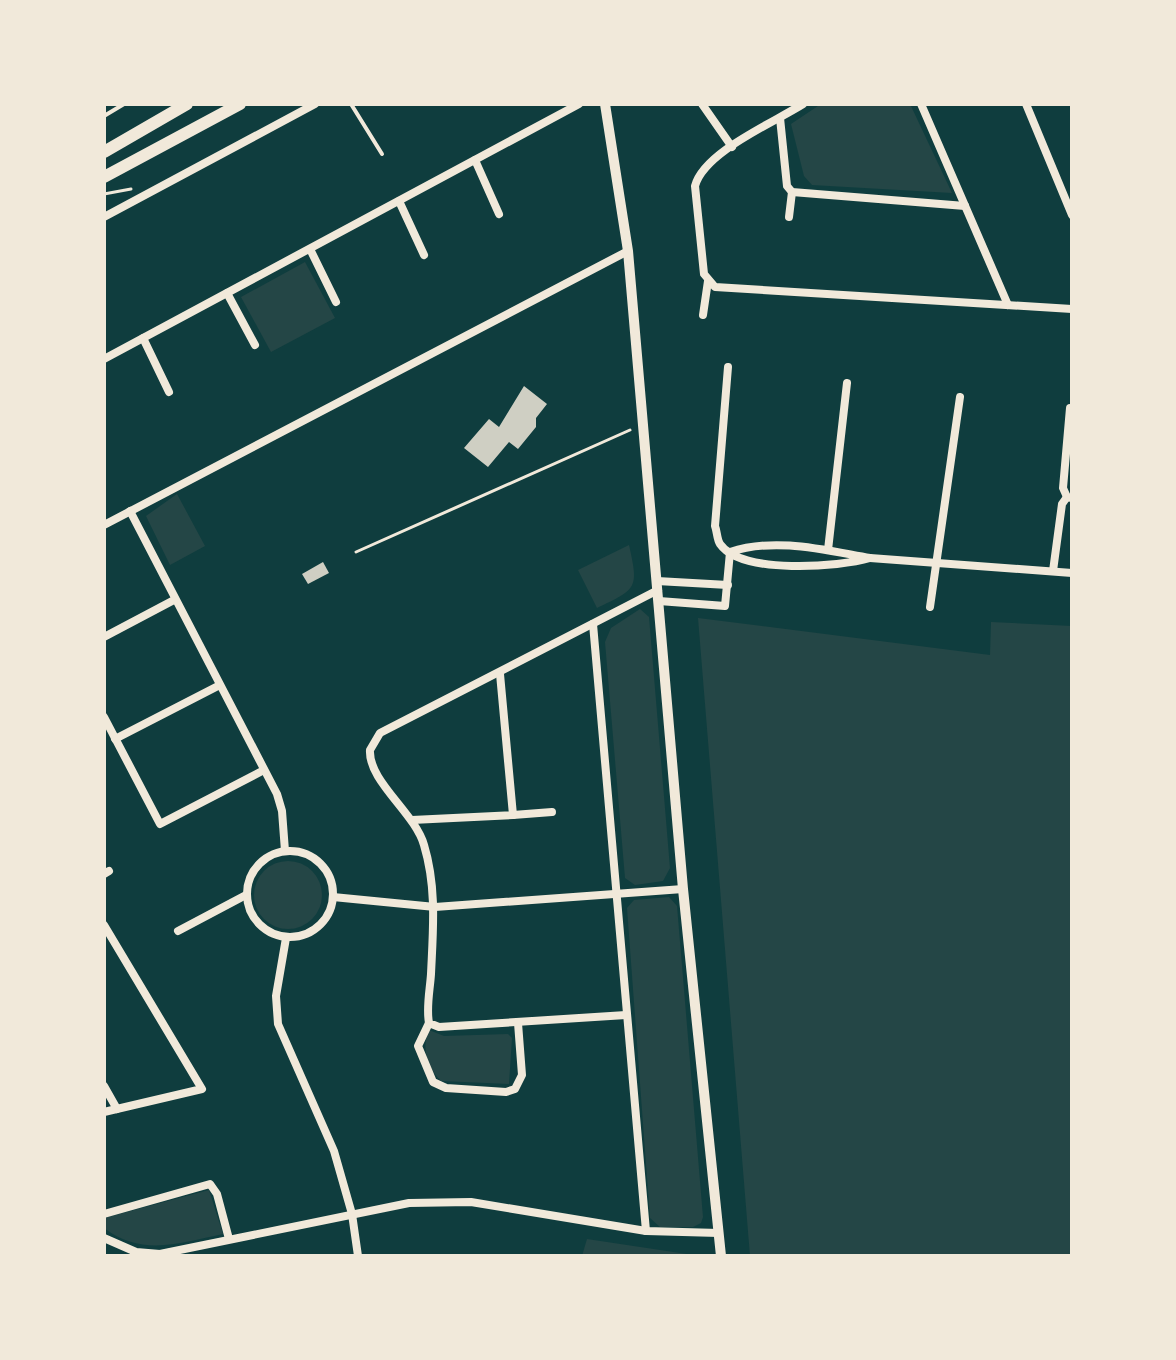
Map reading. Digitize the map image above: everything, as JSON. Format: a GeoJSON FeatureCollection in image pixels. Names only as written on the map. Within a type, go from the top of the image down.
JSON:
{"type":"FeatureCollection","features":[{"type":"Feature","properties":{"kind":"main road"},"geometry":{"type":"LineString","coordinates":[[104,152],[187,104]]}},
{"type":"Feature","properties":{"kind":"main road"},"geometry":{"type":"LineString","coordinates":[[104,177],[240,104]]}},
{"type":"Feature","properties":{"kind":"street"},"geometry":{"type":"LineString","coordinates":[[104,217],[315,104]]}},
{"type":"Feature","properties":{"kind":"street"},"geometry":{"type":"LineString","coordinates":[[104,359],[579,104]]}},
{"type":"Feature","properties":{"kind":"street"},"geometry":{"type":"LineString","coordinates":[[605,104],[628,251],[683,889],[721,1256]]}},
{"type":"Feature","properties":{"kind":"street"},"geometry":{"type":"LineString","coordinates":[[702,104],[732,147]]}},
{"type":"Feature","properties":{"kind":"street"},"geometry":{"type":"LineString","coordinates":[[703,315],[708,281],[695,186],[698,174],[732,147],[803,104]]}},
{"type":"Feature","properties":{"kind":"street"},"geometry":{"type":"LineString","coordinates":[[921,104],[1008,305]]}},
{"type":"Feature","properties":{"kind":"street"},"geometry":{"type":"LineString","coordinates":[[1026,104],[1072,215]]}},
{"type":"Feature","properties":{"kind":"street"},"geometry":{"type":"LineString","coordinates":[[780,118],[787,186],[792,192],[965,206]]}},
{"type":"Feature","properties":{"kind":"street"},"geometry":{"type":"LineString","coordinates":[[475,160],[499,214]]}},
{"type":"Feature","properties":{"kind":"street"},"geometry":{"type":"LineString","coordinates":[[789,217],[792,192]]}},
{"type":"Feature","properties":{"kind":"street"},"geometry":{"type":"LineString","coordinates":[[399,201],[424,255]]}},
{"type":"Feature","properties":{"kind":"street"},"geometry":{"type":"LineString","coordinates":[[310,249],[336,302]]}},
{"type":"Feature","properties":{"kind":"street"},"geometry":{"type":"LineString","coordinates":[[104,525],[628,251]]}},
{"type":"Feature","properties":{"kind":"street"},"geometry":{"type":"LineString","coordinates":[[708,281],[722,289],[1072,309]]}},
{"type":"Feature","properties":{"kind":"street"},"geometry":{"type":"LineString","coordinates":[[227,293],[255,345]]}},
{"type":"Feature","properties":{"kind":"street"},"geometry":{"type":"LineString","coordinates":[[143,338],[169,392]]}},
{"type":"Feature","properties":{"kind":"street"},"geometry":{"type":"LineString","coordinates":[[728,367],[715,526],[720,544],[730,552],[767,564],[842,566],[870,558]]}},
{"type":"Feature","properties":{"kind":"street"},"geometry":{"type":"LineString","coordinates":[[828,550],[847,383]]}},
{"type":"Feature","properties":{"kind":"street"},"geometry":{"type":"LineString","coordinates":[[930,607],[960,397]]}},
{"type":"Feature","properties":{"kind":"street"},"geometry":{"type":"LineString","coordinates":[[1053,571],[1062,504],[1069,497],[1063,488],[1070,408]]}},
{"type":"Feature","properties":{"kind":"street"},"geometry":{"type":"LineString","coordinates":[[130,511],[264,770],[282,811],[285,851]]}},
{"type":"Feature","properties":{"kind":"street"},"geometry":{"type":"LineString","coordinates":[[730,552],[754,544],[828,550],[870,558],[1072,573]]}},
{"type":"Feature","properties":{"kind":"street"},"geometry":{"type":"LineString","coordinates":[[658,591],[725,606],[730,552]]}},
{"type":"Feature","properties":{"kind":"street"},"geometry":{"type":"LineString","coordinates":[[518,1023],[522,1075],[515,1089],[506,1092],[446,1088],[433,1082],[418,1046],[429,1023],[435,907],[424,841],[371,764],[370,750],[375,738],[658,591],[728,585]]}},
{"type":"Feature","properties":{"kind":"street"},"geometry":{"type":"LineString","coordinates":[[104,637],[174,600]]}},
{"type":"Feature","properties":{"kind":"street"},"geometry":{"type":"LineString","coordinates":[[593,624],[619,894],[626,1015],[646,1231]]}},
{"type":"Feature","properties":{"kind":"street"},"geometry":{"type":"LineString","coordinates":[[500,674],[513,815]]}},
{"type":"Feature","properties":{"kind":"street"},"geometry":{"type":"LineString","coordinates":[[115,739],[218,686]]}},
{"type":"Feature","properties":{"kind":"street"},"geometry":{"type":"LineString","coordinates":[[104,717],[160,824],[264,770]]}},
{"type":"Feature","properties":{"kind":"street"},"geometry":{"type":"LineString","coordinates":[[412,820],[552,812]]}},
{"type":"Feature","properties":{"kind":"street"},"geometry":{"type":"LineString","coordinates":[[285,851],[306,853],[318,861],[327,871],[333,897],[330,911],[312,932],[286,938],[259,925],[250,913],[246,895],[253,870],[264,859],[285,851]]}},
{"type":"Feature","properties":{"kind":"street"},"geometry":{"type":"LineString","coordinates":[[333,897],[435,907],[683,889]]}},
{"type":"Feature","properties":{"kind":"street"},"geometry":{"type":"LineString","coordinates":[[178,931],[246,895]]}},
{"type":"Feature","properties":{"kind":"street"},"geometry":{"type":"LineString","coordinates":[[104,925],[202,1089],[104,1112]]}},
{"type":"Feature","properties":{"kind":"street"},"geometry":{"type":"LineString","coordinates":[[286,938],[276,996],[278,1024],[334,1151],[352,1214],[358,1256]]}},
{"type":"Feature","properties":{"kind":"street"},"geometry":{"type":"LineString","coordinates":[[429,1023],[439,1027],[626,1015]]}},
{"type":"Feature","properties":{"kind":"street"},"geometry":{"type":"LineString","coordinates":[[104,1086],[117,1109]]}},
{"type":"Feature","properties":{"kind":"street"},"geometry":{"type":"LineString","coordinates":[[104,1214],[210,1184],[217,1194],[229,1239]]}},
{"type":"Feature","properties":{"kind":"street"},"geometry":{"type":"LineString","coordinates":[[104,1238],[122,1247],[150,1254],[409,1203],[471,1202],[646,1231],[719,1233]]}},
{"type":"Feature","properties":{"kind":"lane"},"geometry":{"type":"LineString","coordinates":[[104,116],[124,104]]}},
{"type":"Feature","properties":{"kind":"lane"},"geometry":{"type":"LineString","coordinates":[[351,104],[382,154]]}},
{"type":"Feature","properties":{"kind":"path"},"geometry":{"type":"LineString","coordinates":[[356,552],[645,423]]}},
{"type":"Feature","properties":{"kind":"shaded area"},"geometry":{"type":"Polygon","coordinates":[[[821,104],[910,104],[952,193],[812,185],[804,176],[791,124],[821,104]]]}},
{"type":"Feature","properties":{"kind":"shaded area"},"geometry":{"type":"Polygon","coordinates":[[[305,262],[335,318],[271,352],[241,297],[305,262]]]}},
{"type":"Feature","properties":{"kind":"shaded area"},"geometry":{"type":"Polygon","coordinates":[[[177,494],[205,546],[170,565],[146,516],[177,494]]]}},
{"type":"Feature","properties":{"kind":"shaded area"},"geometry":{"type":"Polygon","coordinates":[[[629,545],[634,571],[632,586],[597,608],[578,570],[629,545]]]}},
{"type":"Feature","properties":{"kind":"shaded area"},"geometry":{"type":"Polygon","coordinates":[[[640,609],[649,617],[670,868],[663,881],[635,885],[625,878],[605,642],[611,628],[640,609]]]}},
{"type":"Feature","properties":{"kind":"shaded area"},"geometry":{"type":"Polygon","coordinates":[[[698,618],[990,655],[991,622],[1072,626],[1072,1256],[750,1256],[698,618]]]}},
{"type":"Feature","properties":{"kind":"shaded area"},"geometry":{"type":"Polygon","coordinates":[[[288,861],[312,871],[322,895],[312,919],[288,929],[264,919],[254,895],[264,871],[288,861]]]}},
{"type":"Feature","properties":{"kind":"shaded area"},"geometry":{"type":"Polygon","coordinates":[[[669,897],[677,906],[703,1217],[701,1223],[693,1227],[660,1227],[650,1218],[627,908],[634,900],[669,897]]]}},
{"type":"Feature","properties":{"kind":"shaded area"},"geometry":{"type":"Polygon","coordinates":[[[429,1030],[444,1036],[508,1034],[512,1038],[509,1084],[441,1081],[427,1057],[429,1030]]]}},
{"type":"Feature","properties":{"kind":"shaded area"},"geometry":{"type":"Polygon","coordinates":[[[209,1190],[223,1234],[176,1244],[147,1245],[118,1237],[104,1228],[104,1218],[209,1190]]]}},
{"type":"Feature","properties":{"kind":"shaded area"},"geometry":{"type":"Polygon","coordinates":[[[587,1239],[700,1256],[582,1256],[587,1239]]]}},
{"type":"Feature","properties":{"kind":"building"},"geometry":{"type":"Polygon","coordinates":[[[524,386],[547,404],[536,418],[536,427],[518,449],[509,442],[488,467],[464,448],[489,419],[499,427],[524,386]]]}},
{"type":"Feature","properties":{"kind":"building"},"geometry":{"type":"Polygon","coordinates":[[[323,562],[329,573],[308,584],[302,574],[323,562]]]}}]}
